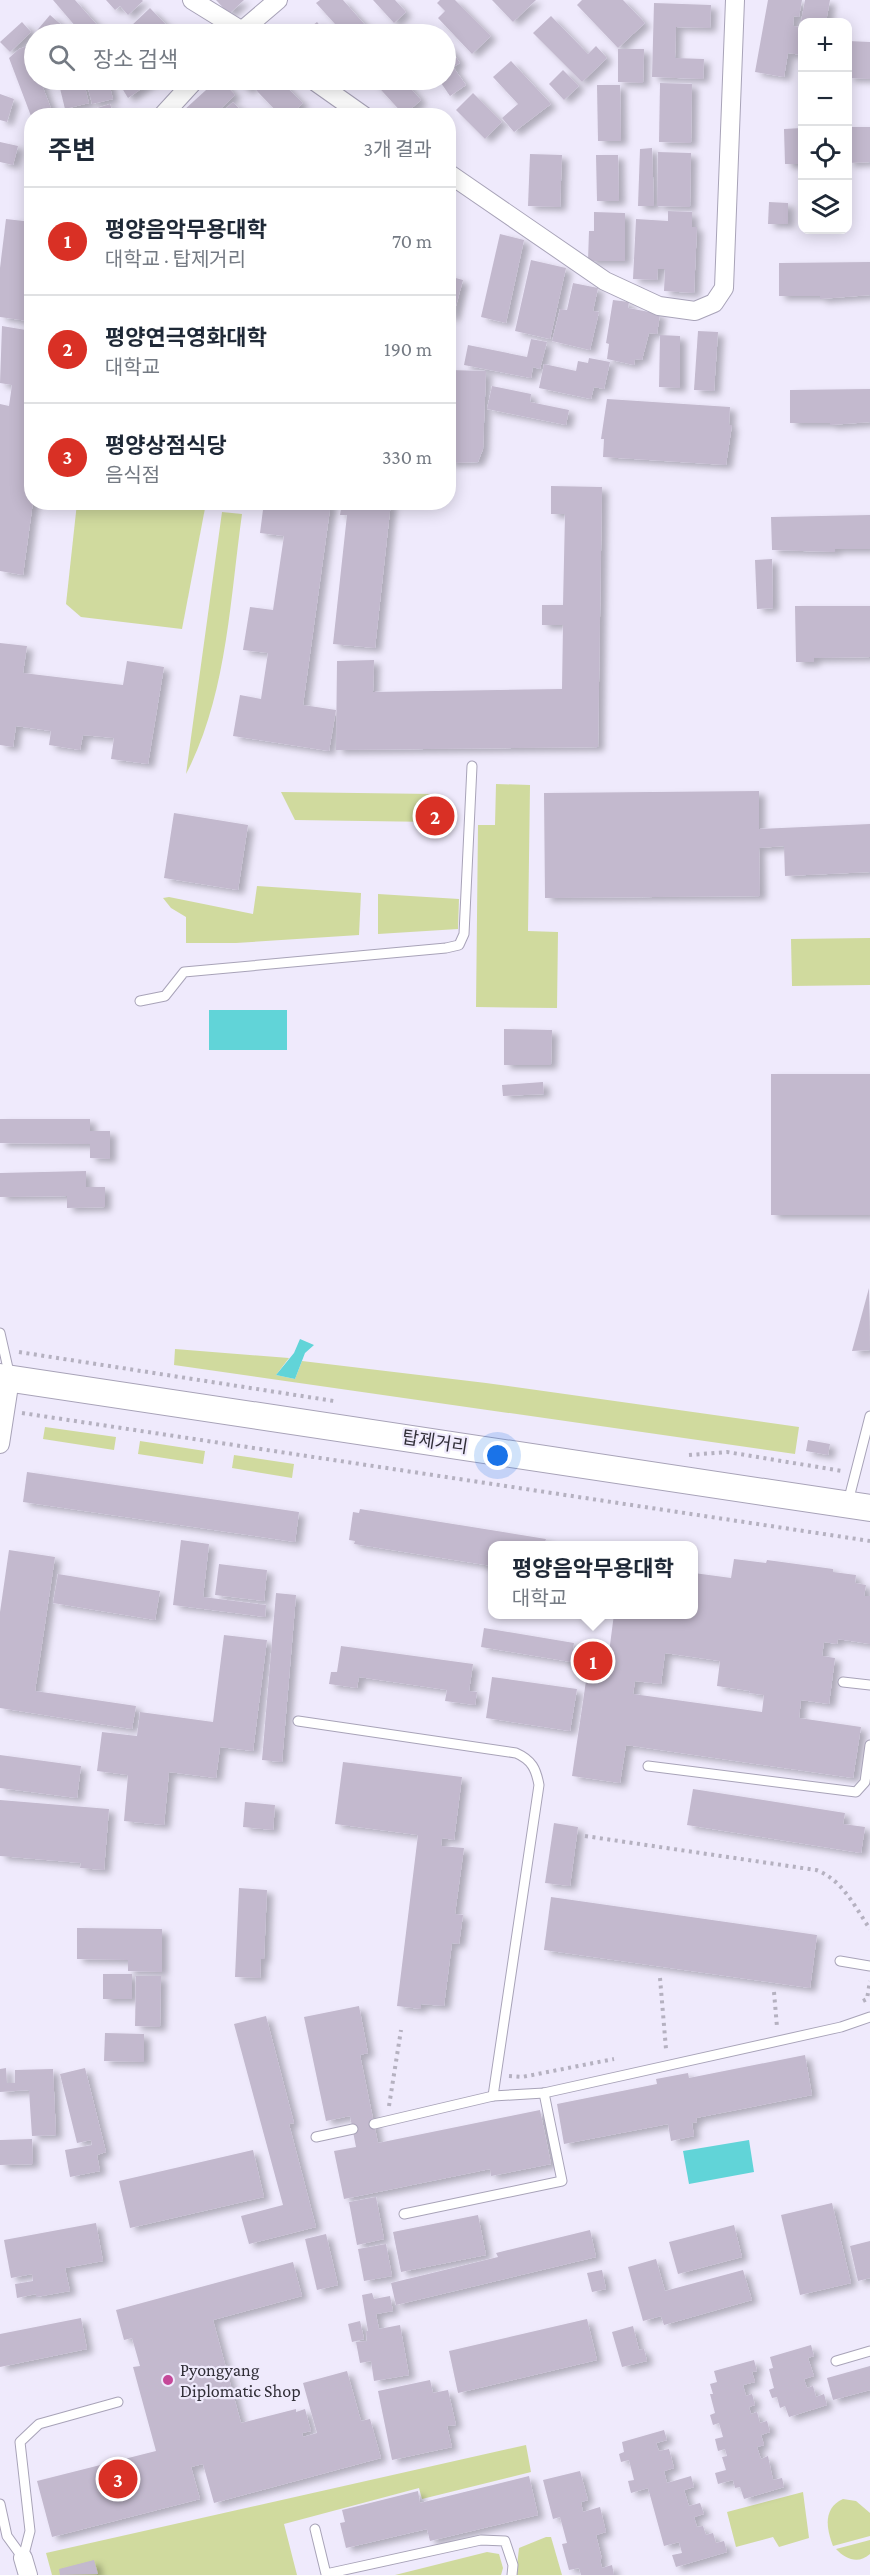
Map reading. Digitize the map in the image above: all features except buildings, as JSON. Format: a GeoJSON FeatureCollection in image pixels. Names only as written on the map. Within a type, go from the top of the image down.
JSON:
{"type":"FeatureCollection","features":[{"type":"Feature","properties":{"kind":"main road","name":"탑제거리"},"geometry":{"type":"LineString","coordinates":[[5,1378],[859,1506]]}},
{"type":"Feature","properties":{"kind":"street"},"geometry":{"type":"LineString","coordinates":[[192,0],[228,24]]}},
{"type":"Feature","properties":{"kind":"street"},"geometry":{"type":"LineString","coordinates":[[252,24],[278,0]]}},
{"type":"Feature","properties":{"kind":"street"},"geometry":{"type":"LineString","coordinates":[[456,178],[605,280],[659,306],[695,311],[714,303],[724,288],[735,0]]}},
{"type":"Feature","properties":{"kind":"street"},"geometry":{"type":"LineString","coordinates":[[169,108],[186,90]]}},
{"type":"Feature","properties":{"kind":"street"},"geometry":{"type":"LineString","coordinates":[[327,90],[353,108]]}},
{"type":"Feature","properties":{"kind":"street"},"geometry":{"type":"LineString","coordinates":[[0,1444],[6,1409],[5,1378]]}},
{"type":"Feature","properties":{"kind":"lane"},"geometry":{"type":"LineString","coordinates":[[140,1001],[165,996],[184,972],[459,945],[464,934],[472,766]]}},
{"type":"Feature","properties":{"kind":"lane"},"geometry":{"type":"LineString","coordinates":[[0,1333],[5,1378]]}},
{"type":"Feature","properties":{"kind":"lane"},"geometry":{"type":"LineString","coordinates":[[859,1506],[854,1473],[870,1416]]}},
{"type":"Feature","properties":{"kind":"lane"},"geometry":{"type":"LineString","coordinates":[[843,1682],[870,1685]]}},
{"type":"Feature","properties":{"kind":"lane"},"geometry":{"type":"LineString","coordinates":[[298,1721],[516,1753],[527,1758],[536,1769],[539,1785],[493,2096]]}},
{"type":"Feature","properties":{"kind":"lane"},"geometry":{"type":"LineString","coordinates":[[648,1766],[856,1792],[865,1782],[870,1745]]}},
{"type":"Feature","properties":{"kind":"lane"},"geometry":{"type":"LineString","coordinates":[[840,1961],[870,1966]]}},
{"type":"Feature","properties":{"kind":"lane"},"geometry":{"type":"LineString","coordinates":[[374,2124],[493,2096],[544,2093],[841,2027],[870,2018]]}},
{"type":"Feature","properties":{"kind":"lane"},"geometry":{"type":"LineString","coordinates":[[404,2214],[562,2181],[544,2093]]}},
{"type":"Feature","properties":{"kind":"lane"},"geometry":{"type":"LineString","coordinates":[[316,2138],[353,2129]]}},
{"type":"Feature","properties":{"kind":"lane"},"geometry":{"type":"LineString","coordinates":[[836,2361],[870,2351]]}},
{"type":"Feature","properties":{"kind":"lane"},"geometry":{"type":"LineString","coordinates":[[26,2566],[30,2531],[20,2442],[39,2424],[118,2402]]}},
{"type":"Feature","properties":{"kind":"lane"},"geometry":{"type":"LineString","coordinates":[[0,2504],[7,2535],[26,2566]]}},
{"type":"Feature","properties":{"kind":"lane"},"geometry":{"type":"LineString","coordinates":[[315,2529],[326,2574],[481,2540],[505,2541],[513,2565],[512,2575]]}},
{"type":"Feature","properties":{"kind":"path"},"geometry":{"type":"LineString","coordinates":[[3,1349],[337,1401]]}},
{"type":"Feature","properties":{"kind":"path"},"geometry":{"type":"LineString","coordinates":[[6,1409],[870,1541]]}},
{"type":"Feature","properties":{"kind":"path"},"geometry":{"type":"LineString","coordinates":[[686,1455],[728,1452],[854,1473]]}},
{"type":"Feature","properties":{"kind":"path"},"geometry":{"type":"LineString","coordinates":[[585,1836],[816,1870],[827,1874],[839,1883],[870,1929]]}},
{"type":"Feature","properties":{"kind":"path"},"geometry":{"type":"LineString","coordinates":[[660,1978],[666,2049]]}},
{"type":"Feature","properties":{"kind":"path"},"geometry":{"type":"LineString","coordinates":[[774,1992],[777,2028]]}},
{"type":"Feature","properties":{"kind":"path"},"geometry":{"type":"LineString","coordinates":[[391,2120],[389,2102],[400,2030]]}},
{"type":"Feature","properties":{"kind":"green space"},"geometry":{"type":"Polygon","coordinates":[[[76,510],[205,510],[182,629],[81,617],[66,604],[76,510]]]}},
{"type":"Feature","properties":{"kind":"green space"},"geometry":{"type":"Polygon","coordinates":[[[222,512],[242,514],[230,613],[219,680],[200,744],[186,774],[222,512]]]}},
{"type":"Feature","properties":{"kind":"green space"},"geometry":{"type":"Polygon","coordinates":[[[496,784],[530,785],[528,931],[558,932],[557,1008],[476,1007],[478,825],[495,825],[496,784]]]}},
{"type":"Feature","properties":{"kind":"green space"},"geometry":{"type":"Polygon","coordinates":[[[281,792],[434,794],[434,822],[295,820],[281,792]]]}},
{"type":"Feature","properties":{"kind":"green space"},"geometry":{"type":"Polygon","coordinates":[[[257,886],[361,893],[359,935],[236,943],[186,943],[186,917],[171,908],[163,898],[169,897],[253,914],[257,886]]]}},
{"type":"Feature","properties":{"kind":"green space"},"geometry":{"type":"Polygon","coordinates":[[[378,894],[459,899],[458,929],[378,934],[378,894]]]}},
{"type":"Feature","properties":{"kind":"green space"},"geometry":{"type":"Polygon","coordinates":[[[870,938],[870,985],[792,986],[791,939],[870,938]]]}},
{"type":"Feature","properties":{"kind":"green space"},"geometry":{"type":"Polygon","coordinates":[[[175,1349],[289,1358],[276,1375],[295,1379],[302,1361],[486,1383],[799,1427],[795,1454],[174,1365],[175,1349]]]}},
{"type":"Feature","properties":{"kind":"green space"},"geometry":{"type":"Polygon","coordinates":[[[45,1427],[116,1437],[114,1450],[43,1439],[45,1427]]]}},
{"type":"Feature","properties":{"kind":"green space"},"geometry":{"type":"Polygon","coordinates":[[[140,1441],[205,1451],[203,1464],[138,1454],[140,1441]]]}},
{"type":"Feature","properties":{"kind":"green space"},"geometry":{"type":"Polygon","coordinates":[[[234,1455],[294,1464],[292,1478],[232,1468],[234,1455]]]}},
{"type":"Feature","properties":{"kind":"green space"},"geometry":{"type":"Polygon","coordinates":[[[526,2445],[531,2472],[422,2499],[419,2488],[284,2524],[297,2575],[52,2575],[46,2553],[526,2445]]]}},
{"type":"Feature","properties":{"kind":"green space"},"geometry":{"type":"Polygon","coordinates":[[[803,2492],[809,2538],[779,2547],[773,2537],[736,2547],[727,2512],[803,2492]]]}},
{"type":"Feature","properties":{"kind":"green space"},"geometry":{"type":"Polygon","coordinates":[[[843,2499],[856,2501],[870,2513],[870,2536],[833,2546],[828,2526],[829,2513],[843,2499]]]}},
{"type":"Feature","properties":{"kind":"green space"},"geometry":{"type":"Polygon","coordinates":[[[551,2537],[562,2575],[516,2575],[519,2548],[551,2537]]]}},
{"type":"Feature","properties":{"kind":"green space"},"geometry":{"type":"Polygon","coordinates":[[[870,2540],[870,2554],[861,2559],[848,2558],[836,2549],[870,2540]]]}},
{"type":"Feature","properties":{"kind":"green space"},"geometry":{"type":"Polygon","coordinates":[[[487,2552],[499,2554],[503,2568],[501,2575],[395,2575],[487,2552]]]}},
{"type":"Feature","properties":{"kind":"water"},"geometry":{"type":"Polygon","coordinates":[[[209,1010],[287,1010],[287,1050],[209,1050],[209,1010]]]}},
{"type":"Feature","properties":{"kind":"water"},"geometry":{"type":"Polygon","coordinates":[[[300,1339],[314,1345],[305,1353],[295,1379],[276,1375],[294,1353],[300,1339]]]}},
{"type":"Feature","properties":{"kind":"water"},"geometry":{"type":"Polygon","coordinates":[[[749,2140],[754,2172],[689,2184],[683,2151],[749,2140]]]}},
{"type":"Feature","properties":{"kind":"place","name":"평양연극영화대학"},"geometry":{"type":"Point","coordinates":[435,816]}},
{"type":"Feature","properties":{"kind":"place","name":"평양음악무용대학"},"geometry":{"type":"Point","coordinates":[593,1661]}},
{"type":"Feature","properties":{"kind":"place","name":"Pyongyang Diplomatic Shop"},"geometry":{"type":"Point","coordinates":[168,2380]}},
{"type":"Feature","properties":{"kind":"place","name":"평양상점식당"},"geometry":{"type":"Point","coordinates":[118,2479]}}]}
